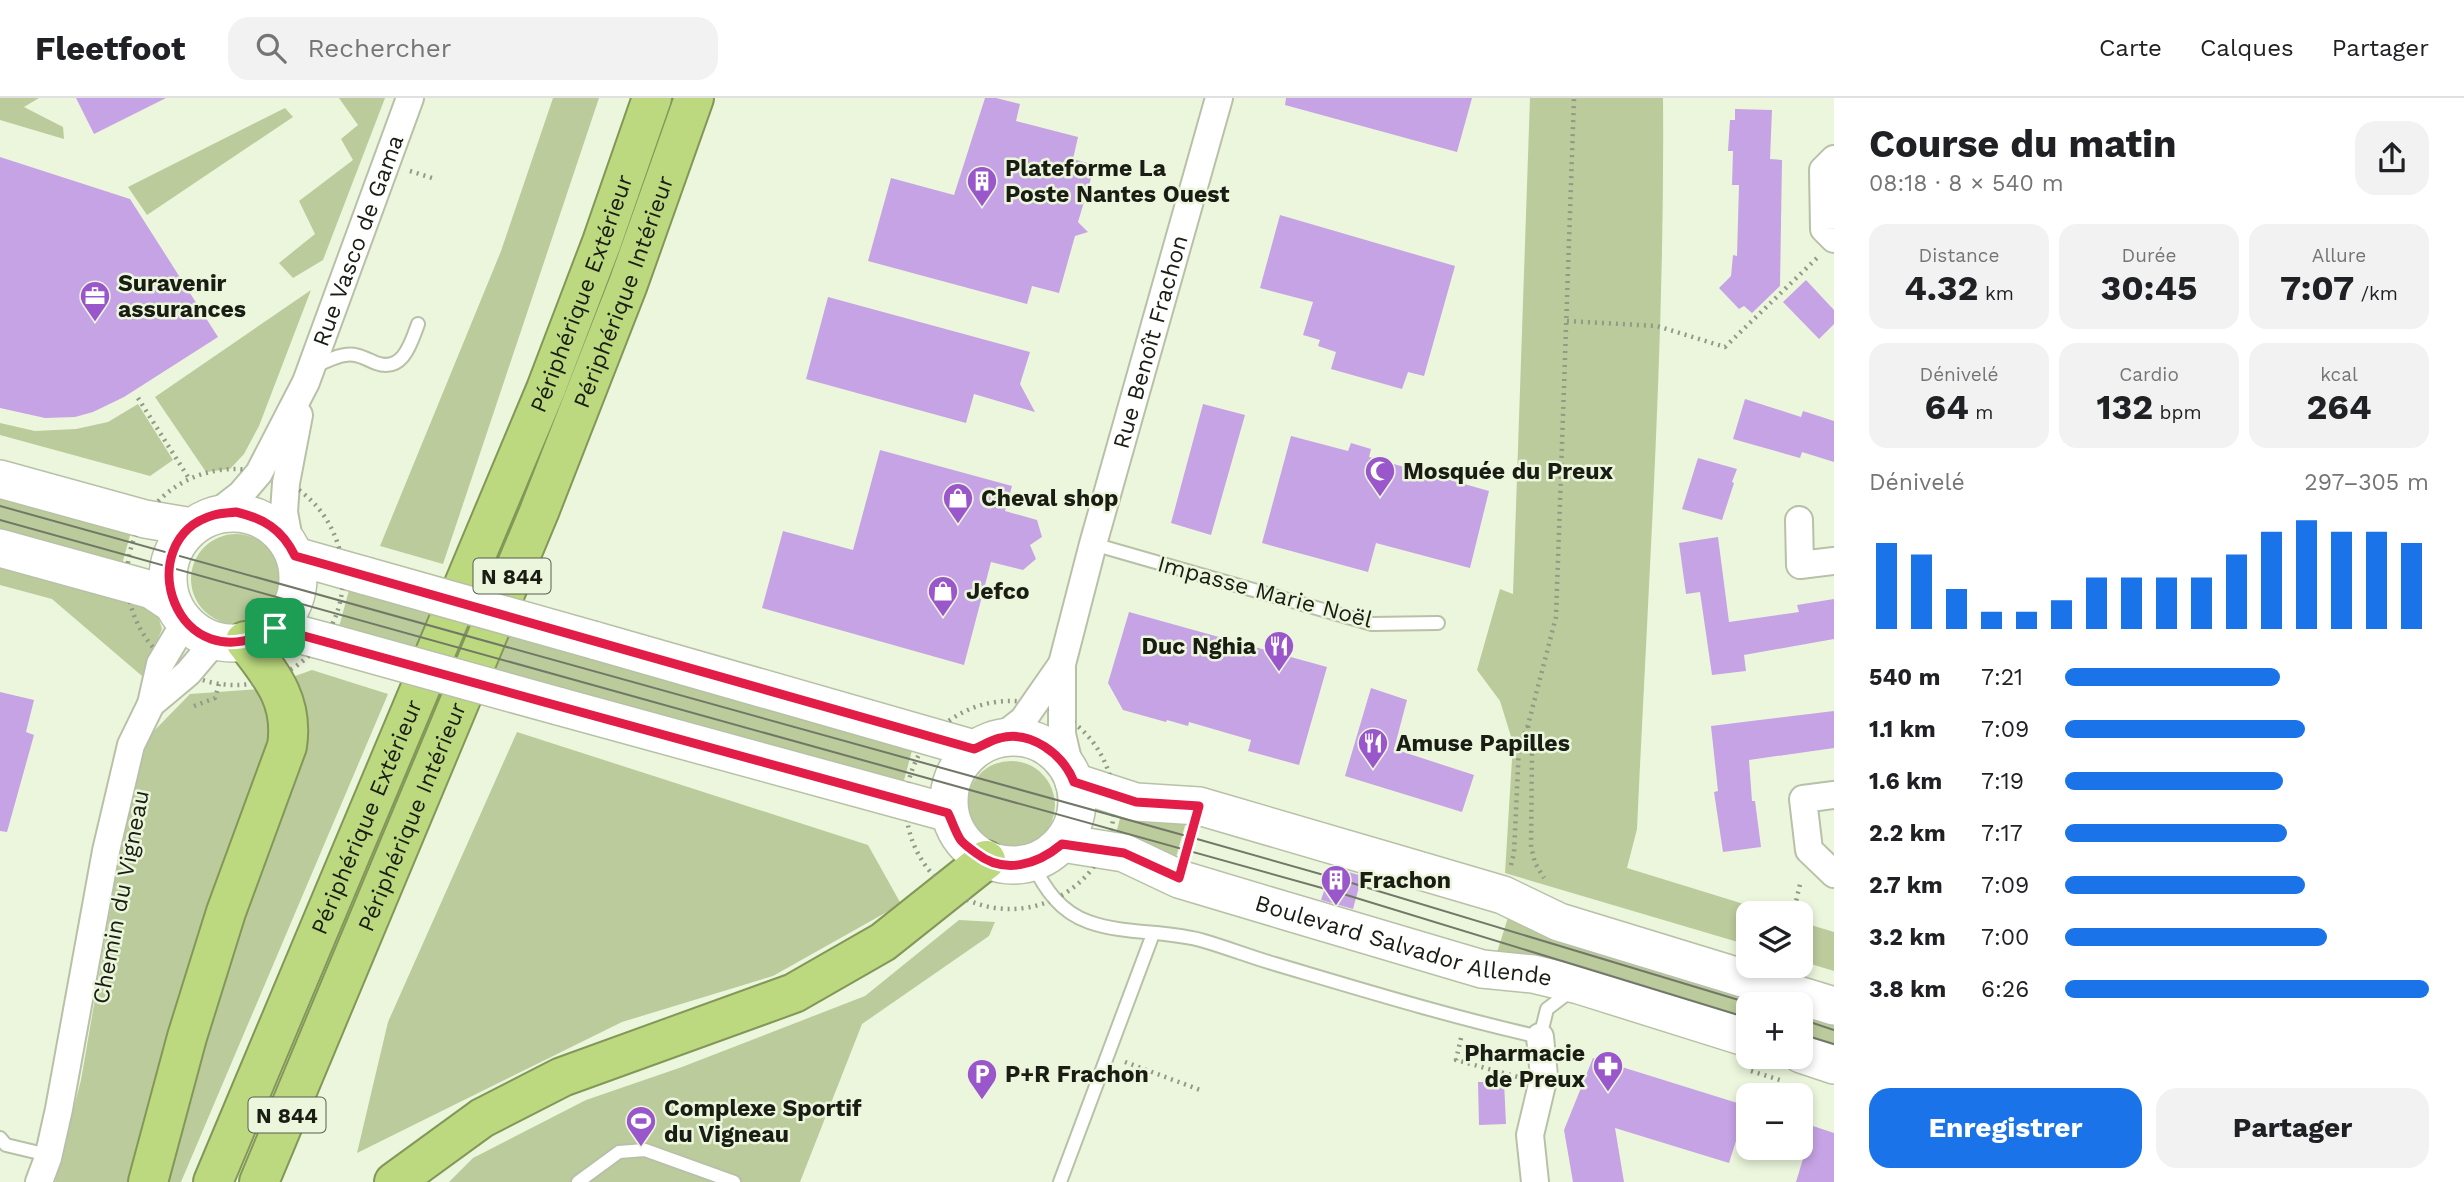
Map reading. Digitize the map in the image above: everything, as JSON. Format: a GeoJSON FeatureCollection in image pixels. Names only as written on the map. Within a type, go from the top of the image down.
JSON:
{"type":"FeatureCollection","features":[{"type":"Feature","properties":{"kind":"highway","name":"Périphérique Extérieur"},"geometry":{"type":"LineString","coordinates":[[213,1182],[546,389],[602,242],[652,98]]}},
{"type":"Feature","properties":{"kind":"highway","name":"Périphérique Intérieur"},"geometry":{"type":"LineString","coordinates":[[259,1182],[544,500],[628,284],[694,98]]}},
{"type":"Feature","properties":{"kind":"highway"},"geometry":{"type":"LineString","coordinates":[[148,1182],[187,1037],[226,912],[278,773],[290,727],[283,697],[242,638]]}},
{"type":"Feature","properties":{"kind":"highway"},"geometry":{"type":"LineString","coordinates":[[394,1182],[482,1118],[562,1077],[794,993],[883,942],[986,860]]}},
{"type":"Feature","properties":{"kind":"street","name":"Rue Vasco de Gama"},"geometry":{"type":"LineString","coordinates":[[203,521],[241,494],[259,473],[308,375],[410,98]]}},
{"type":"Feature","properties":{"kind":"street","name":"Rue Benoît Frachon"},"geometry":{"type":"LineString","coordinates":[[1062,664],[1093,544],[1219,98]]}},
{"type":"Feature","properties":{"kind":"street"},"geometry":{"type":"LineString","coordinates":[[1829,245],[1824,229],[1823,170],[1834,159]]}},
{"type":"Feature","properties":{"kind":"street","name":"Rue Vasco de Gama"},"geometry":{"type":"LineString","coordinates":[[292,550],[284,512],[286,483],[308,375]]}},
{"type":"Feature","properties":{"kind":"street"},"geometry":{"type":"LineString","coordinates":[[0,479],[145,519],[203,521],[236,512],[257,517],[276,528],[292,550],[298,572],[298,588],[286,616],[242,638]]}},
{"type":"Feature","properties":{"kind":"street"},"geometry":{"type":"LineString","coordinates":[[1799,520],[1800,565],[1834,561]]}},
{"type":"Feature","properties":{"kind":"street"},"geometry":{"type":"LineString","coordinates":[[179,613],[169,586],[172,554],[181,539],[203,521]]}},
{"type":"Feature","properties":{"kind":"street"},"geometry":{"type":"LineString","coordinates":[[0,548],[152,590],[199,633],[242,638],[331,635],[558,706],[948,813]]}},
{"type":"Feature","properties":{"kind":"street"},"geometry":{"type":"LineString","coordinates":[[292,550],[354,581],[987,743],[1019,737],[1040,743],[1058,755],[1072,778],[1136,802],[1199,806],[1418,870],[1503,895],[1559,922],[1834,1006]]}},
{"type":"Feature","properties":{"kind":"street","name":"Chemin du Vigneau"},"geometry":{"type":"LineString","coordinates":[[39,1182],[59,1109],[106,851],[131,745],[151,704],[160,664],[179,613]]}},
{"type":"Feature","properties":{"kind":"street","name":"Chemin du Vigneau"},"geometry":{"type":"LineString","coordinates":[[151,704],[188,673],[242,638]]}},
{"type":"Feature","properties":{"kind":"street"},"geometry":{"type":"LineString","coordinates":[[1062,664],[1062,734],[1077,805],[1075,819],[1062,844],[1048,856],[1015,866],[986,860],[960,841],[948,813],[950,784],[955,771],[987,743],[1023,720],[1062,664]]}},
{"type":"Feature","properties":{"kind":"street"},"geometry":{"type":"LineString","coordinates":[[1834,795],[1803,799],[1809,850],[1834,874]]}},
{"type":"Feature","properties":{"kind":"street","name":"Boulevard Salvador Allende"},"geometry":{"type":"LineString","coordinates":[[1062,844],[1124,853],[1179,878],[1482,969],[1533,974],[1579,985],[1736,1034]]}},
{"type":"Feature","properties":{"kind":"street"},"geometry":{"type":"LineString","coordinates":[[1535,1182],[1530,1135],[1544,1076],[1540,1037]]}},
{"type":"Feature","properties":{"kind":"street"},"geometry":{"type":"LineString","coordinates":[[1813,1058],[1834,1065]]}},
{"type":"Feature","properties":{"kind":"lane"},"geometry":{"type":"LineString","coordinates":[[308,375],[343,354],[356,355],[379,364],[395,363],[407,352],[418,324]]}},
{"type":"Feature","properties":{"kind":"lane","name":"Impasse Marie Noël"},"geometry":{"type":"LineString","coordinates":[[1093,544],[1372,624],[1438,623]]}},
{"type":"Feature","properties":{"kind":"lane"},"geometry":{"type":"LineString","coordinates":[[1032,863],[1052,898],[1088,922],[1202,940],[1368,993],[1540,1037],[1547,1009],[1579,985]]}},
{"type":"Feature","properties":{"kind":"lane"},"geometry":{"type":"LineString","coordinates":[[1060,1182],[1153,934]]}},
{"type":"Feature","properties":{"kind":"lane"},"geometry":{"type":"LineString","coordinates":[[0,1138],[6,1145],[48,1155]]}},
{"type":"Feature","properties":{"kind":"lane"},"geometry":{"type":"LineString","coordinates":[[578,1182],[619,1152],[645,1150],[734,1182]]}},
{"type":"Feature","properties":{"kind":"path"},"geometry":{"type":"LineString","coordinates":[[1514,853],[1519,747],[1528,724],[1556,617],[1574,98]]}},
{"type":"Feature","properties":{"kind":"path"},"geometry":{"type":"LineString","coordinates":[[1567,321],[1657,326],[1725,347],[1829,245]]}},
{"type":"Feature","properties":{"kind":"path"},"geometry":{"type":"LineString","coordinates":[[138,398],[188,478]]}},
{"type":"Feature","properties":{"kind":"path"},"geometry":{"type":"LineString","coordinates":[[156,502],[188,478],[221,470],[249,470]]}},
{"type":"Feature","properties":{"kind":"path"},"geometry":{"type":"LineString","coordinates":[[297,488],[308,496],[324,517],[341,549]]}},
{"type":"Feature","properties":{"kind":"path"},"geometry":{"type":"LineString","coordinates":[[331,635],[354,581]]}},
{"type":"Feature","properties":{"kind":"path"},"geometry":{"type":"LineString","coordinates":[[132,606],[140,631],[154,649]]}},
{"type":"Feature","properties":{"kind":"path"},"geometry":{"type":"LineString","coordinates":[[191,708],[215,698],[242,638]]}},
{"type":"Feature","properties":{"kind":"path"},"geometry":{"type":"LineString","coordinates":[[200,681],[242,686],[259,683]]}},
{"type":"Feature","properties":{"kind":"path"},"geometry":{"type":"LineString","coordinates":[[950,719],[972,706],[995,702],[1021,703]]}},
{"type":"Feature","properties":{"kind":"path"},"geometry":{"type":"LineString","coordinates":[[1528,724],[1532,753],[1531,847],[1535,863],[1545,879]]}},
{"type":"Feature","properties":{"kind":"path"},"geometry":{"type":"LineString","coordinates":[[1079,727],[1096,746],[1111,776]]}},
{"type":"Feature","properties":{"kind":"path"},"geometry":{"type":"LineString","coordinates":[[908,826],[917,850],[937,877]]}},
{"type":"Feature","properties":{"kind":"path"},"geometry":{"type":"LineString","coordinates":[[964,897],[997,909],[1025,908]]}},
{"type":"Feature","properties":{"kind":"path"},"geometry":{"type":"LineString","coordinates":[[1466,1019],[1456,1059],[1521,1078]]}},
{"type":"Feature","properties":{"kind":"path"},"geometry":{"type":"LineString","coordinates":[[1108,1055],[1203,1091]]}},
{"type":"Feature","properties":{"kind":"green space"},"geometry":{"type":"Polygon","coordinates":[[[0,98],[39,98],[24,107],[63,127],[64,139],[0,120],[0,98]]]}},
{"type":"Feature","properties":{"kind":"green space"},"geometry":{"type":"Polygon","coordinates":[[[339,98],[385,98],[323,260],[293,278],[279,263],[315,234],[299,201],[353,160],[341,139],[358,125],[339,98]]]}},
{"type":"Feature","properties":{"kind":"green space"},"geometry":{"type":"Polygon","coordinates":[[[553,98],[599,98],[443,564],[380,546],[501,251],[553,98]]]}},
{"type":"Feature","properties":{"kind":"green space"},"geometry":{"type":"Polygon","coordinates":[[[1530,98],[1663,98],[1655,464],[1637,829],[1627,868],[1736,902],[1736,941],[1505,873],[1513,743],[1500,701],[1477,670],[1500,589],[1513,594],[1530,98]]]}},
{"type":"Feature","properties":{"kind":"green space"},"geometry":{"type":"Polygon","coordinates":[[[285,108],[293,117],[147,215],[128,187],[285,108]]]}},
{"type":"Feature","properties":{"kind":"green space"},"geometry":{"type":"Polygon","coordinates":[[[311,290],[259,426],[244,454],[230,469],[206,472],[155,397],[311,290]]]}},
{"type":"Feature","properties":{"kind":"green space"},"geometry":{"type":"Polygon","coordinates":[[[138,404],[173,460],[150,476],[0,435],[0,423],[35,431],[76,429],[108,422],[138,404]]]}},
{"type":"Feature","properties":{"kind":"green space"},"geometry":{"type":"Polygon","coordinates":[[[0,495],[131,532],[121,568],[0,534],[0,495]]]}},
{"type":"Feature","properties":{"kind":"green space"},"geometry":{"type":"Polygon","coordinates":[[[236,534],[253,538],[268,547],[277,562],[281,579],[277,596],[268,611],[253,620],[236,624],[219,620],[204,611],[195,596],[191,579],[195,562],[204,547],[219,538],[236,534]]]}},
{"type":"Feature","properties":{"kind":"green space"},"geometry":{"type":"Polygon","coordinates":[[[0,564],[139,604],[157,612],[162,629],[142,676],[52,599],[0,585],[0,564]]]}},
{"type":"Feature","properties":{"kind":"green space"},"geometry":{"type":"Polygon","coordinates":[[[349,590],[913,747],[903,784],[339,627],[349,590]]]}},
{"type":"Feature","properties":{"kind":"green space"},"geometry":{"type":"Polygon","coordinates":[[[312,670],[388,694],[181,1182],[55,1182],[81,1080],[130,796],[150,735],[190,694],[259,689],[312,670]]]}},
{"type":"Feature","properties":{"kind":"green space"},"geometry":{"type":"Polygon","coordinates":[[[517,732],[868,845],[901,904],[773,976],[622,1022],[357,1153],[388,1022],[517,732]]]}},
{"type":"Feature","properties":{"kind":"green space"},"geometry":{"type":"Polygon","coordinates":[[[1002,761],[1020,761],[1036,768],[1048,780],[1055,796],[1055,814],[1048,830],[1036,842],[1020,849],[1002,849],[986,842],[974,830],[967,814],[967,796],[974,780],[986,768],[1002,761]]]}},
{"type":"Feature","properties":{"kind":"green space"},"geometry":{"type":"Polygon","coordinates":[[[1123,807],[1188,815],[1173,868],[1114,841],[1123,807]]]}},
{"type":"Feature","properties":{"kind":"green space"},"geometry":{"type":"Polygon","coordinates":[[[1510,911],[1753,992],[1736,992],[1736,1028],[1494,962],[1510,911]]]}},
{"type":"Feature","properties":{"kind":"green space"},"geometry":{"type":"Polygon","coordinates":[[[959,920],[995,922],[989,936],[862,1024],[800,1182],[449,1182],[473,1158],[586,1100],[682,1067],[865,996],[959,920]]]}},
{"type":"Feature","properties":{"kind":"green space"},"geometry":{"type":"Polygon","coordinates":[[[1813,926],[1834,932],[1834,971],[1813,965],[1813,926]]]}},
{"type":"Feature","properties":{"kind":"green space"},"geometry":{"type":"Polygon","coordinates":[[[1813,1012],[1834,1018],[1834,1057],[1813,1051],[1813,1012]]]}},
{"type":"Feature","properties":{"kind":"building"},"geometry":{"type":"Polygon","coordinates":[[[76,98],[166,98],[94,134],[76,98]]]}},
{"type":"Feature","properties":{"kind":"building","name":"Plateforme La Poste Nantes Ouest"},"geometry":{"type":"Polygon","coordinates":[[[985,98],[1020,104],[1016,121],[1078,137],[1073,159],[1095,165],[1078,222],[1088,232],[1075,236],[1059,293],[1032,286],[1027,304],[868,261],[891,178],[954,195],[985,98]]]}},
{"type":"Feature","properties":{"kind":"building"},"geometry":{"type":"Polygon","coordinates":[[[1286,98],[1472,98],[1457,152],[1285,105],[1286,98]]]}},
{"type":"Feature","properties":{"kind":"building"},"geometry":{"type":"Polygon","coordinates":[[[1735,109],[1772,110],[1770,159],[1782,160],[1780,286],[1752,313],[1744,306],[1739,309],[1719,288],[1731,276],[1733,255],[1737,256],[1739,185],[1732,185],[1733,151],[1728,151],[1730,120],[1735,120],[1735,109]]]}},
{"type":"Feature","properties":{"kind":"building"},"geometry":{"type":"Polygon","coordinates":[[[0,157],[130,199],[218,337],[124,397],[93,412],[75,417],[45,418],[0,408],[0,157]]]}},
{"type":"Feature","properties":{"kind":"building"},"geometry":{"type":"Polygon","coordinates":[[[1280,215],[1455,266],[1424,376],[1408,372],[1402,389],[1331,369],[1336,352],[1318,346],[1320,340],[1303,335],[1313,302],[1260,288],[1280,215]]]}},
{"type":"Feature","properties":{"kind":"building"},"geometry":{"type":"Polygon","coordinates":[[[1806,280],[1834,310],[1834,324],[1819,339],[1783,302],[1806,280]]]}},
{"type":"Feature","properties":{"kind":"building"},"geometry":{"type":"Polygon","coordinates":[[[828,297],[1030,352],[1020,384],[1035,412],[974,394],[966,423],[806,379],[828,297]]]}},
{"type":"Feature","properties":{"kind":"building"},"geometry":{"type":"Polygon","coordinates":[[[1745,399],[1801,417],[1803,411],[1834,421],[1834,462],[1802,452],[1800,458],[1733,439],[1745,399]]]}},
{"type":"Feature","properties":{"kind":"building"},"geometry":{"type":"Polygon","coordinates":[[[1203,404],[1245,415],[1211,535],[1171,523],[1203,404]]]}},
{"type":"Feature","properties":{"kind":"building","name":"Mosquée du Preux"},"geometry":{"type":"Polygon","coordinates":[[[1291,436],[1348,451],[1351,443],[1371,449],[1369,457],[1489,491],[1470,568],[1376,543],[1368,572],[1262,543],[1291,436]]]}},
{"type":"Feature","properties":{"kind":"building"},"geometry":{"type":"Polygon","coordinates":[[[880,450],[1012,486],[1005,511],[1037,520],[1042,537],[1030,545],[1036,559],[1023,570],[991,562],[964,665],[762,608],[783,531],[853,550],[880,450]]]}},
{"type":"Feature","properties":{"kind":"building"},"geometry":{"type":"Polygon","coordinates":[[[1698,458],[1737,469],[1722,520],[1682,509],[1698,458]]]}},
{"type":"Feature","properties":{"kind":"building"},"geometry":{"type":"Polygon","coordinates":[[[1718,537],[1729,622],[1799,612],[1797,605],[1834,599],[1834,639],[1744,655],[1746,671],[1712,675],[1700,592],[1686,594],[1679,543],[1718,537]]]}},
{"type":"Feature","properties":{"kind":"building"},"geometry":{"type":"Polygon","coordinates":[[[1129,612],[1327,667],[1299,765],[1248,751],[1251,740],[1189,722],[1188,726],[1167,720],[1166,722],[1123,710],[1108,683],[1129,612]]]}},
{"type":"Feature","properties":{"kind":"building"},"geometry":{"type":"Polygon","coordinates":[[[1371,688],[1407,700],[1394,749],[1474,775],[1462,812],[1345,776],[1371,688]]]}},
{"type":"Feature","properties":{"kind":"building"},"geometry":{"type":"Polygon","coordinates":[[[0,692],[34,700],[26,732],[34,735],[7,832],[0,831],[0,692]]]}},
{"type":"Feature","properties":{"kind":"building"},"geometry":{"type":"Polygon","coordinates":[[[1834,711],[1834,748],[1749,760],[1752,801],[1755,801],[1761,847],[1723,852],[1714,792],[1718,791],[1711,726],[1834,711]]]}},
{"type":"Feature","properties":{"kind":"building"},"geometry":{"type":"Polygon","coordinates":[[[1332,867],[1362,876],[1353,909],[1321,900],[1332,867]]]}},
{"type":"Feature","properties":{"kind":"building"},"geometry":{"type":"Polygon","coordinates":[[[1593,1058],[1736,1103],[1736,1141],[1729,1163],[1615,1128],[1624,1182],[1573,1182],[1564,1130],[1593,1058]]]}},
{"type":"Feature","properties":{"kind":"building"},"geometry":{"type":"Polygon","coordinates":[[[1478,1082],[1504,1082],[1506,1124],[1479,1125],[1478,1082]]]}},
{"type":"Feature","properties":{"kind":"building"},"geometry":{"type":"Polygon","coordinates":[[[1813,1126],[1834,1133],[1834,1182],[1796,1182],[1803,1160],[1813,1160],[1813,1126]]]}},
{"type":"Feature","properties":{"kind":"tram line"},"geometry":{"type":"LineString","coordinates":[[0,506],[1345,881],[1736,999]]}},
{"type":"Feature","properties":{"kind":"tram line"},"geometry":{"type":"LineString","coordinates":[[0,520],[1340,893],[1736,1014]]}},
{"type":"Feature","properties":{"kind":"tram line"},"geometry":{"type":"LineString","coordinates":[[1813,1023],[1834,1030]]}},
{"type":"Feature","properties":{"kind":"tram line"},"geometry":{"type":"LineString","coordinates":[[1813,1038],[1834,1044]]}},
{"type":"Feature","properties":{"kind":"place","name":"Plateforme La Poste Nantes Ouest"},"geometry":{"type":"Point","coordinates":[982,208]}},
{"type":"Feature","properties":{"kind":"place","name":"Suravenir assurances"},"geometry":{"type":"Point","coordinates":[95,323]}},
{"type":"Feature","properties":{"kind":"place","name":"Mosquée du Preux"},"geometry":{"type":"Point","coordinates":[1380,498]}},
{"type":"Feature","properties":{"kind":"place","name":"Cheval shop"},"geometry":{"type":"Point","coordinates":[958,525]}},
{"type":"Feature","properties":{"kind":"place","name":"Jefco"},"geometry":{"type":"Point","coordinates":[943,618]}},
{"type":"Feature","properties":{"kind":"place","name":"Duc Nghia"},"geometry":{"type":"Point","coordinates":[1279,673]}},
{"type":"Feature","properties":{"kind":"place","name":"Amuse Papilles"},"geometry":{"type":"Point","coordinates":[1373,770]}},
{"type":"Feature","properties":{"kind":"place","name":"Frachon"},"geometry":{"type":"Point","coordinates":[1336,907]}},
{"type":"Feature","properties":{"kind":"place","name":"Pharmacie de Preux"},"geometry":{"type":"Point","coordinates":[1608,1093]}},
{"type":"Feature","properties":{"kind":"place","name":"P+R Frachon"},"geometry":{"type":"Point","coordinates":[982,1101]}},
{"type":"Feature","properties":{"kind":"place","name":"Complexe Sportif du Vigneau"},"geometry":{"type":"Point","coordinates":[641,1148]}},
{"type":"Feature","properties":{"kind":"route"},"geometry":{"type":"LineString","coordinates":[[236,512],[257,517],[276,528],[295,556],[974,749],[1000,738],[1019,737],[1040,743],[1058,755],[1074,782],[1136,802],[1199,806],[1179,878],[1124,853],[1062,844],[1048,856],[1015,866],[986,860],[960,841],[948,813],[275,628],[261,636],[231,643],[199,633],[185,622],[173,604],[169,567],[172,554],[192,527],[214,515],[236,512]]}}]}
